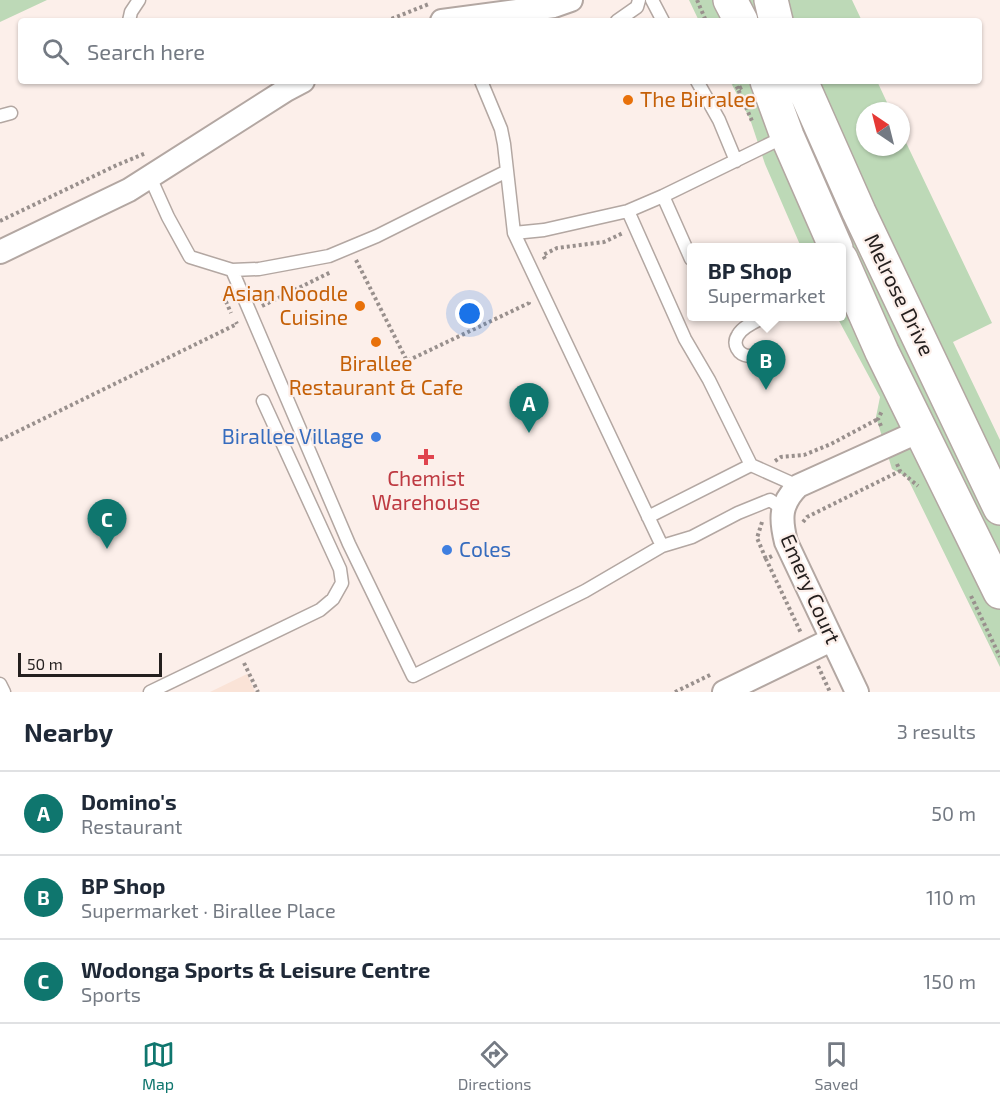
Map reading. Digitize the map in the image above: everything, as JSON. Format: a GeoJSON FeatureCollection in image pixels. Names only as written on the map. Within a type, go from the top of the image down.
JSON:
{"type":"FeatureCollection","features":[{"type":"Feature","properties":{"kind":"main road"},"geometry":{"type":"LineString","coordinates":[[730,0],[739,18]]}},
{"type":"Feature","properties":{"kind":"main road"},"geometry":{"type":"LineString","coordinates":[[771,0],[775,18]]}},
{"type":"Feature","properties":{"kind":"main road","name":"Melrose Drive"},"geometry":{"type":"LineString","coordinates":[[802,84],[859,212],[1000,508]]}},
{"type":"Feature","properties":{"kind":"main road","name":"Melrose Drive"},"geometry":{"type":"LineString","coordinates":[[752,85],[787,136],[834,243]]}},
{"type":"Feature","properties":{"kind":"main road","name":"Melrose Drive"},"geometry":{"type":"LineString","coordinates":[[846,270],[882,352],[922,430],[985,592]]}},
{"type":"Feature","properties":{"kind":"main road"},"geometry":{"type":"LineString","coordinates":[[922,430],[955,413]]}},
{"type":"Feature","properties":{"kind":"street"},"geometry":{"type":"LineString","coordinates":[[448,16],[554,6],[571,0]]}},
{"type":"Feature","properties":{"kind":"street"},"geometry":{"type":"LineString","coordinates":[[0,252],[150,177],[191,149],[298,84]]}},
{"type":"Feature","properties":{"kind":"street"},"geometry":{"type":"LineString","coordinates":[[798,486],[922,430]]}},
{"type":"Feature","properties":{"kind":"street","name":"Emery Court"},"geometry":{"type":"LineString","coordinates":[[798,486],[788,496],[783,508],[782,524],[786,542],[857,692]]}},
{"type":"Feature","properties":{"kind":"street"},"geometry":{"type":"LineString","coordinates":[[724,692],[831,640]]}},
{"type":"Feature","properties":{"kind":"lane"},"geometry":{"type":"LineString","coordinates":[[130,18],[139,0]]}},
{"type":"Feature","properties":{"kind":"lane"},"geometry":{"type":"LineString","coordinates":[[621,18],[637,7],[639,0]]}},
{"type":"Feature","properties":{"kind":"lane"},"geometry":{"type":"LineString","coordinates":[[652,0],[661,18]]}},
{"type":"Feature","properties":{"kind":"lane"},"geometry":{"type":"LineString","coordinates":[[482,84],[501,129],[514,234],[662,546]]}},
{"type":"Feature","properties":{"kind":"lane"},"geometry":{"type":"LineString","coordinates":[[699,84],[719,120],[736,161]]}},
{"type":"Feature","properties":{"kind":"lane"},"geometry":{"type":"LineString","coordinates":[[514,234],[544,230],[628,211],[787,136]]}},
{"type":"Feature","properties":{"kind":"lane"},"geometry":{"type":"LineString","coordinates":[[150,177],[190,257],[232,270],[259,268],[329,256],[377,236],[507,171]]}},
{"type":"Feature","properties":{"kind":"lane"},"geometry":{"type":"LineString","coordinates":[[663,196],[687,250]]}},
{"type":"Feature","properties":{"kind":"lane"},"geometry":{"type":"LineString","coordinates":[[628,211],[685,339],[751,465],[798,486]]}},
{"type":"Feature","properties":{"kind":"lane"},"geometry":{"type":"LineString","coordinates":[[232,270],[349,544],[413,676],[585,591],[662,546],[692,537],[738,513],[770,500],[783,508]]}},
{"type":"Feature","properties":{"kind":"lane"},"geometry":{"type":"LineString","coordinates":[[758,321],[739,333],[735,341],[736,348],[742,355],[752,356],[768,351]]}},
{"type":"Feature","properties":{"kind":"lane"},"geometry":{"type":"LineString","coordinates":[[150,692],[320,610],[333,599],[342,584],[339,569],[263,401]]}},
{"type":"Feature","properties":{"kind":"lane"},"geometry":{"type":"LineString","coordinates":[[648,517],[751,465]]}},
{"type":"Feature","properties":{"kind":"lane"},"geometry":{"type":"LineString","coordinates":[[0,684],[4,692]]}},
{"type":"Feature","properties":{"kind":"path"},"geometry":{"type":"LineString","coordinates":[[697,0],[705,18]]}},
{"type":"Feature","properties":{"kind":"path"},"geometry":{"type":"LineString","coordinates":[[423,18],[448,16]]}},
{"type":"Feature","properties":{"kind":"path"},"geometry":{"type":"LineString","coordinates":[[0,221],[148,152]]}},
{"type":"Feature","properties":{"kind":"path"},"geometry":{"type":"LineString","coordinates":[[346,265],[357,260],[407,361],[432,349]]}},
{"type":"Feature","properties":{"kind":"path"},"geometry":{"type":"LineString","coordinates":[[250,311],[335,270]]}},
{"type":"Feature","properties":{"kind":"path"},"geometry":{"type":"LineString","coordinates":[[0,440],[237,324]]}},
{"type":"Feature","properties":{"kind":"path"},"geometry":{"type":"LineString","coordinates":[[767,472],[777,459],[804,455],[831,444],[878,419]]}},
{"type":"Feature","properties":{"kind":"path"},"geometry":{"type":"LineString","coordinates":[[889,444],[900,471],[918,485],[923,496]]}},
{"type":"Feature","properties":{"kind":"path"},"geometry":{"type":"LineString","coordinates":[[985,592],[1000,657]]}},
{"type":"Feature","properties":{"kind":"path"},"geometry":{"type":"LineString","coordinates":[[238,650],[258,692]]}},
{"type":"Feature","properties":{"kind":"shaded area"},"geometry":{"type":"Polygon","coordinates":[[[247,674],[255,692],[210,692],[247,674]]]}},
{"type":"Feature","properties":{"kind":"green space"},"geometry":{"type":"Polygon","coordinates":[[[0,0],[47,0],[0,22],[0,0]]]}},
{"type":"Feature","properties":{"kind":"green space"},"geometry":{"type":"Polygon","coordinates":[[[689,0],[852,0],[861,18],[698,18],[689,0]]]}},
{"type":"Feature","properties":{"kind":"green space"},"geometry":{"type":"Polygon","coordinates":[[[732,84],[878,84],[887,102],[856,102],[856,156],[910,156],[910,151],[992,323],[953,342],[1000,440],[1000,667],[907,477],[892,469],[876,417],[880,397],[839,321],[846,321],[846,243],[799,243],[765,164],[750,119],[732,84]]]}},
{"type":"Feature","properties":{"kind":"place","name":"The Birralee"},"geometry":{"type":"Point","coordinates":[628,100]}},
{"type":"Feature","properties":{"kind":"place","name":"Asian Noodle Cuisine"},"geometry":{"type":"Point","coordinates":[360,306]}},
{"type":"Feature","properties":{"kind":"place","name":"Birallee Restaurant & Cafe"},"geometry":{"type":"Point","coordinates":[376,342]}},
{"type":"Feature","properties":{"kind":"place","name":"BP Shop"},"geometry":{"type":"Point","coordinates":[766,390]}},
{"type":"Feature","properties":{"kind":"place","name":"Domino's"},"geometry":{"type":"Point","coordinates":[529,433]}},
{"type":"Feature","properties":{"kind":"place","name":"Birallee Village"},"geometry":{"type":"Point","coordinates":[376,437]}},
{"type":"Feature","properties":{"kind":"place","name":"Chemist Warehouse"},"geometry":{"type":"Point","coordinates":[426,457]}},
{"type":"Feature","properties":{"kind":"place","name":"Wodonga Sports & Leisure Centre"},"geometry":{"type":"Point","coordinates":[107,549]}},
{"type":"Feature","properties":{"kind":"place","name":"Coles"},"geometry":{"type":"Point","coordinates":[447,550]}}]}
